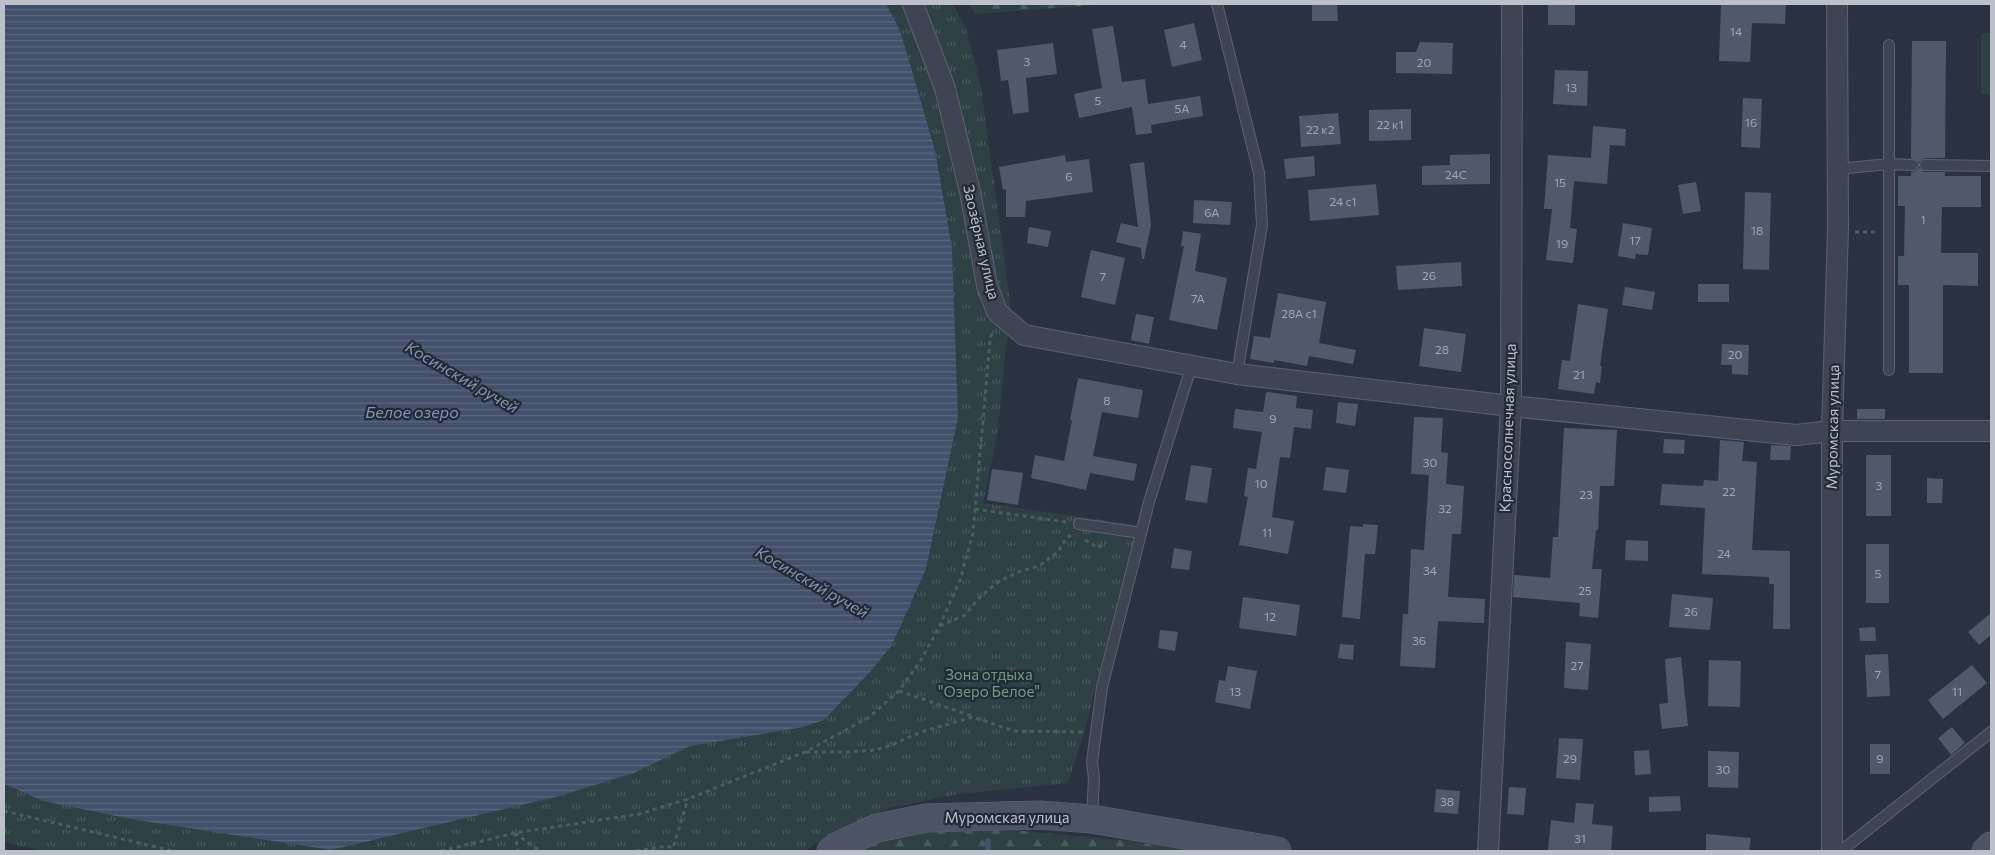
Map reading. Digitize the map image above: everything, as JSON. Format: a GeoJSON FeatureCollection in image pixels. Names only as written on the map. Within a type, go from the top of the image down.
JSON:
{"type":"FeatureCollection","features":[{"type":"Feature","properties":{"kind":"street","name":"Заозёрная улица"},"geometry":{"type":"LineString","coordinates":[[913,4],[945,88],[970,192],[987,285],[997,312],[1024,335],[1192,364],[1238,374],[1511,406],[1796,435],[1832,432],[1991,431]]}},
{"type":"Feature","properties":{"kind":"street","name":"Красносолнечная улица"},"geometry":{"type":"LineString","coordinates":[[1488,851],[1511,406],[1512,4]]}},
{"type":"Feature","properties":{"kind":"street","name":"Муромская улица"},"geometry":{"type":"LineString","coordinates":[[1832,851],[1832,432],[1838,4]]}},
{"type":"Feature","properties":{"kind":"street","name":"Муромская улица"},"geometry":{"type":"LineString","coordinates":[[831,851],[877,828],[926,818],[1040,815],[1092,819],[1231,848],[1277,851]]}},
{"type":"Feature","properties":{"kind":"street"},"geometry":{"type":"LineString","coordinates":[[1986,851],[1991,846]]}},
{"type":"Feature","properties":{"kind":"lane"},"geometry":{"type":"LineString","coordinates":[[1218,4],[1259,173],[1262,225],[1238,374]]}},
{"type":"Feature","properties":{"kind":"lane"},"geometry":{"type":"LineString","coordinates":[[1888,370],[1889,44]]}},
{"type":"Feature","properties":{"kind":"lane"},"geometry":{"type":"LineString","coordinates":[[1837,169],[1890,164],[1913,165]]}},
{"type":"Feature","properties":{"kind":"lane"},"geometry":{"type":"LineString","coordinates":[[1925,165],[1991,166]]}},
{"type":"Feature","properties":{"kind":"lane"},"geometry":{"type":"LineString","coordinates":[[1092,819],[1094,778],[1092,762],[1102,687],[1149,502],[1192,364]]}},
{"type":"Feature","properties":{"kind":"lane"},"geometry":{"type":"LineString","coordinates":[[1079,524],[1141,533]]}},
{"type":"Feature","properties":{"kind":"lane"},"geometry":{"type":"LineString","coordinates":[[1841,851],[1991,732]]}},
{"type":"Feature","properties":{"kind":"path"},"geometry":{"type":"LineString","coordinates":[[441,851],[515,833],[639,814],[688,799],[806,752],[868,718],[899,691],[921,660],[940,626],[960,580],[973,533],[990,340],[997,312]]}},
{"type":"Feature","properties":{"kind":"path"},"geometry":{"type":"LineString","coordinates":[[975,509],[1079,524]]}},
{"type":"Feature","properties":{"kind":"path"},"geometry":{"type":"LineString","coordinates":[[940,626],[965,615],[979,598],[998,582],[1018,572],[1039,566],[1058,552],[1067,537],[1076,534],[1098,548],[1121,530]]}},
{"type":"Feature","properties":{"kind":"path"},"geometry":{"type":"LineString","coordinates":[[899,691],[1014,731],[1095,732]]}},
{"type":"Feature","properties":{"kind":"path"},"geometry":{"type":"LineString","coordinates":[[806,752],[875,750],[921,732],[973,717]]}},
{"type":"Feature","properties":{"kind":"path"},"geometry":{"type":"LineString","coordinates":[[636,851],[667,846],[673,848],[688,799]]}},
{"type":"Feature","properties":{"kind":"path"},"geometry":{"type":"LineString","coordinates":[[4,811],[173,851]]}},
{"type":"Feature","properties":{"kind":"path"},"geometry":{"type":"LineString","coordinates":[[515,833],[518,851]]}},
{"type":"Feature","properties":{"kind":"path"},"geometry":{"type":"LineString","coordinates":[[515,833],[540,851]]}},
{"type":"Feature","properties":{"kind":"green space","name":"Зона отдыха \"Озеро Белое\""},"geometry":{"type":"Polygon","coordinates":[[[886,4],[953,4],[966,28],[981,87],[1012,316],[1006,345],[998,430],[983,503],[1137,525],[1084,732],[1068,783],[958,794],[889,808],[825,837],[805,851],[43,851],[4,842],[4,784],[43,801],[331,850],[556,797],[634,773],[690,746],[804,727],[824,720],[871,671],[892,645],[926,569],[958,419],[952,248],[935,150],[900,30],[886,4]]]}},
{"type":"Feature","properties":{"kind":"green space"},"geometry":{"type":"Polygon","coordinates":[[[970,4],[1110,4],[975,14],[970,4]]]}},
{"type":"Feature","properties":{"kind":"green space"},"geometry":{"type":"Polygon","coordinates":[[[1981,33],[1991,33],[1991,94],[1981,94],[1981,33]]]}},
{"type":"Feature","properties":{"kind":"green space"},"geometry":{"type":"Polygon","coordinates":[[[962,825],[1130,841],[1194,851],[846,851],[850,846],[962,825]]]}},
{"type":"Feature","properties":{"kind":"water","name":"Белое озеро"},"geometry":{"type":"Polygon","coordinates":[[[4,4],[886,4],[900,30],[935,150],[952,248],[958,418],[926,569],[892,645],[871,671],[824,720],[804,727],[690,746],[634,773],[556,797],[331,850],[131,819],[43,801],[4,784],[4,4]]]}},
{"type":"Feature","properties":{"kind":"building"},"geometry":{"type":"Polygon","coordinates":[[[1337,4],[1338,21],[1312,21],[1312,5],[1337,4]]]}},
{"type":"Feature","properties":{"kind":"building"},"geometry":{"type":"Polygon","coordinates":[[[1548,4],[1575,4],[1575,25],[1548,25],[1548,4]]]}},
{"type":"Feature","properties":{"kind":"building"},"geometry":{"type":"Polygon","coordinates":[[[1721,4],[1786,4],[1785,24],[1752,23],[1750,62],[1719,61],[1721,4]]]}},
{"type":"Feature","properties":{"kind":"building"},"geometry":{"type":"Polygon","coordinates":[[[1194,23],[1202,60],[1172,67],[1164,30],[1194,23]]]}},
{"type":"Feature","properties":{"kind":"building"},"geometry":{"type":"Polygon","coordinates":[[[1113,26],[1122,82],[1145,79],[1148,104],[1200,96],[1203,116],[1151,125],[1152,133],[1136,135],[1132,107],[1079,118],[1074,94],[1102,88],[1092,29],[1113,26]]]}},
{"type":"Feature","properties":{"kind":"building"},"geometry":{"type":"Polygon","coordinates":[[[1912,41],[1946,41],[1945,158],[1925,158],[1919,162],[1911,158],[1912,41]]]}},
{"type":"Feature","properties":{"kind":"building"},"geometry":{"type":"Polygon","coordinates":[[[1420,42],[1453,43],[1452,74],[1396,73],[1396,52],[1416,52],[1420,42]]]}},
{"type":"Feature","properties":{"kind":"building"},"geometry":{"type":"Polygon","coordinates":[[[1053,43],[1057,74],[1026,78],[1029,112],[1013,114],[1008,80],[1001,81],[997,50],[1053,43]]]}},
{"type":"Feature","properties":{"kind":"building"},"geometry":{"type":"Polygon","coordinates":[[[1555,70],[1588,71],[1587,106],[1553,104],[1555,70]]]}},
{"type":"Feature","properties":{"kind":"building"},"geometry":{"type":"Polygon","coordinates":[[[1743,98],[1762,99],[1760,148],[1741,147],[1743,98]]]}},
{"type":"Feature","properties":{"kind":"building"},"geometry":{"type":"Polygon","coordinates":[[[1411,109],[1411,140],[1369,141],[1369,110],[1411,109]]]}},
{"type":"Feature","properties":{"kind":"building"},"geometry":{"type":"Polygon","coordinates":[[[1338,113],[1341,144],[1301,147],[1299,116],[1338,113]]]}},
{"type":"Feature","properties":{"kind":"building"},"geometry":{"type":"Polygon","coordinates":[[[1593,126],[1626,129],[1625,146],[1610,145],[1607,184],[1574,181],[1570,228],[1577,229],[1573,263],[1546,260],[1552,209],[1544,209],[1548,155],[1591,158],[1593,126]]]}},
{"type":"Feature","properties":{"kind":"building"},"geometry":{"type":"Polygon","coordinates":[[[1490,154],[1490,184],[1422,185],[1422,166],[1450,165],[1450,155],[1490,154]]]}},
{"type":"Feature","properties":{"kind":"building"},"geometry":{"type":"Polygon","coordinates":[[[1065,155],[1066,162],[1089,159],[1093,192],[1026,201],[1025,217],[1006,217],[1006,189],[1003,190],[999,167],[1065,155]]]}},
{"type":"Feature","properties":{"kind":"building"},"geometry":{"type":"Polygon","coordinates":[[[1314,156],[1315,176],[1286,179],[1284,159],[1314,156]]]}},
{"type":"Feature","properties":{"kind":"building"},"geometry":{"type":"Polygon","coordinates":[[[1144,162],[1151,225],[1144,259],[1142,259],[1141,248],[1116,242],[1121,223],[1138,227],[1130,164],[1144,162]]]}},
{"type":"Feature","properties":{"kind":"building"},"geometry":{"type":"Polygon","coordinates":[[[1919,168],[1924,172],[1945,172],[1945,176],[1981,176],[1981,207],[1942,207],[1941,253],[1978,253],[1978,286],[1943,285],[1943,373],[1909,373],[1909,285],[1898,285],[1898,256],[1904,256],[1905,206],[1898,206],[1898,176],[1911,176],[1911,172],[1919,168]]]}},
{"type":"Feature","properties":{"kind":"building"},"geometry":{"type":"Polygon","coordinates":[[[1696,182],[1701,211],[1683,214],[1678,185],[1696,182]]]}},
{"type":"Feature","properties":{"kind":"building"},"geometry":{"type":"Polygon","coordinates":[[[1376,184],[1379,215],[1310,221],[1308,190],[1376,184]]]}},
{"type":"Feature","properties":{"kind":"building"},"geometry":{"type":"Polygon","coordinates":[[[1745,192],[1771,193],[1769,270],[1743,269],[1745,192]]]}},
{"type":"Feature","properties":{"kind":"building"},"geometry":{"type":"Polygon","coordinates":[[[1194,200],[1232,202],[1230,225],[1193,223],[1194,200]]]}},
{"type":"Feature","properties":{"kind":"building"},"geometry":{"type":"Polygon","coordinates":[[[1623,223],[1652,228],[1648,255],[1636,254],[1635,259],[1618,256],[1623,223]]]}},
{"type":"Feature","properties":{"kind":"building"},"geometry":{"type":"Polygon","coordinates":[[[1029,227],[1051,231],[1048,247],[1027,243],[1029,227]]]}},
{"type":"Feature","properties":{"kind":"building"},"geometry":{"type":"Polygon","coordinates":[[[1183,231],[1201,234],[1195,271],[1227,278],[1217,330],[1169,320],[1184,246],[1181,246],[1183,231]]]}},
{"type":"Feature","properties":{"kind":"building"},"geometry":{"type":"Polygon","coordinates":[[[1091,250],[1125,258],[1115,305],[1081,297],[1091,250]]]}},
{"type":"Feature","properties":{"kind":"building"},"geometry":{"type":"Polygon","coordinates":[[[1461,262],[1462,286],[1398,290],[1396,266],[1461,262]]]}},
{"type":"Feature","properties":{"kind":"building"},"geometry":{"type":"Polygon","coordinates":[[[1698,284],[1729,284],[1729,302],[1698,302],[1698,284]]]}},
{"type":"Feature","properties":{"kind":"building"},"geometry":{"type":"Polygon","coordinates":[[[1625,287],[1655,292],[1652,310],[1622,305],[1625,287]]]}},
{"type":"Feature","properties":{"kind":"building"},"geometry":{"type":"Polygon","coordinates":[[[1278,293],[1326,302],[1319,343],[1356,350],[1353,364],[1309,356],[1307,366],[1274,360],[1274,363],[1250,359],[1254,336],[1270,338],[1278,293]]]}},
{"type":"Feature","properties":{"kind":"building"},"geometry":{"type":"Polygon","coordinates":[[[1578,304],[1608,309],[1600,366],[1602,366],[1600,383],[1596,382],[1594,394],[1558,389],[1562,360],[1570,361],[1578,304]]]}},
{"type":"Feature","properties":{"kind":"building"},"geometry":{"type":"Polygon","coordinates":[[[1136,314],[1154,317],[1149,344],[1131,340],[1136,314]]]}},
{"type":"Feature","properties":{"kind":"building"},"geometry":{"type":"Polygon","coordinates":[[[1424,328],[1466,334],[1461,372],[1419,366],[1424,328]]]}},
{"type":"Feature","properties":{"kind":"building"},"geometry":{"type":"Polygon","coordinates":[[[1722,344],[1749,345],[1748,375],[1732,374],[1732,365],[1721,365],[1722,344]]]}},
{"type":"Feature","properties":{"kind":"building"},"geometry":{"type":"Polygon","coordinates":[[[1078,378],[1143,390],[1138,418],[1102,412],[1093,456],[1137,464],[1134,481],[1090,473],[1086,490],[1031,478],[1035,455],[1064,461],[1078,378]]]}},
{"type":"Feature","properties":{"kind":"building"},"geometry":{"type":"Polygon","coordinates":[[[1266,393],[1297,396],[1296,408],[1313,410],[1311,429],[1294,427],[1290,458],[1280,457],[1272,517],[1294,521],[1288,554],[1239,545],[1248,497],[1244,496],[1248,468],[1256,469],[1262,432],[1233,428],[1235,409],[1263,412],[1266,393]]]}},
{"type":"Feature","properties":{"kind":"building"},"geometry":{"type":"Polygon","coordinates":[[[1338,402],[1358,404],[1355,426],[1336,423],[1338,402]]]}},
{"type":"Feature","properties":{"kind":"building"},"geometry":{"type":"Polygon","coordinates":[[[1857,409],[1885,409],[1885,419],[1857,419],[1857,409]]]}},
{"type":"Feature","properties":{"kind":"building"},"geometry":{"type":"Polygon","coordinates":[[[1414,417],[1443,418],[1441,452],[1448,453],[1446,484],[1464,486],[1461,534],[1452,534],[1448,597],[1485,599],[1484,623],[1438,621],[1435,668],[1400,666],[1403,614],[1408,614],[1411,549],[1424,550],[1429,475],[1411,474],[1414,417]]]}},
{"type":"Feature","properties":{"kind":"building"},"geometry":{"type":"Polygon","coordinates":[[[1564,428],[1617,430],[1614,486],[1600,486],[1598,530],[1596,530],[1592,569],[1602,569],[1598,618],[1579,616],[1580,603],[1513,597],[1514,575],[1550,578],[1553,537],[1558,537],[1564,428]]]}},
{"type":"Feature","properties":{"kind":"building"},"geometry":{"type":"Polygon","coordinates":[[[1664,439],[1685,440],[1684,454],[1663,453],[1664,439]]]}},
{"type":"Feature","properties":{"kind":"building"},"geometry":{"type":"Polygon","coordinates":[[[1720,440],[1744,442],[1742,461],[1757,462],[1752,550],[1790,551],[1790,629],[1773,629],[1774,584],[1769,584],[1769,577],[1702,574],[1705,508],[1660,505],[1662,484],[1703,486],[1704,480],[1718,481],[1720,440]]]}},
{"type":"Feature","properties":{"kind":"building"},"geometry":{"type":"Polygon","coordinates":[[[1771,445],[1791,446],[1790,460],[1770,460],[1771,445]]]}},
{"type":"Feature","properties":{"kind":"building"},"geometry":{"type":"Polygon","coordinates":[[[1866,455],[1891,455],[1891,516],[1866,516],[1866,455]]]}},
{"type":"Feature","properties":{"kind":"building"},"geometry":{"type":"Polygon","coordinates":[[[1191,465],[1212,468],[1207,503],[1185,500],[1191,465]]]}},
{"type":"Feature","properties":{"kind":"building"},"geometry":{"type":"Polygon","coordinates":[[[1326,467],[1349,470],[1346,493],[1323,490],[1326,467]]]}},
{"type":"Feature","properties":{"kind":"building"},"geometry":{"type":"Polygon","coordinates":[[[992,469],[1023,473],[1018,505],[987,500],[992,469]]]}},
{"type":"Feature","properties":{"kind":"building"},"geometry":{"type":"Polygon","coordinates":[[[1927,478],[1943,479],[1942,503],[1927,503],[1927,478]]]}},
{"type":"Feature","properties":{"kind":"building"},"geometry":{"type":"Polygon","coordinates":[[[1363,524],[1378,525],[1375,554],[1365,554],[1360,619],[1342,617],[1350,526],[1363,527],[1363,524]]]}},
{"type":"Feature","properties":{"kind":"building"},"geometry":{"type":"Polygon","coordinates":[[[1626,540],[1648,541],[1648,561],[1625,560],[1626,540]]]}},
{"type":"Feature","properties":{"kind":"building"},"geometry":{"type":"Polygon","coordinates":[[[1866,544],[1889,544],[1889,603],[1866,603],[1866,544]]]}},
{"type":"Feature","properties":{"kind":"building"},"geometry":{"type":"Polygon","coordinates":[[[1174,548],[1192,551],[1189,570],[1171,568],[1174,548]]]}},
{"type":"Feature","properties":{"kind":"building"},"geometry":{"type":"Polygon","coordinates":[[[1672,594],[1713,598],[1710,630],[1669,627],[1672,594]]]}},
{"type":"Feature","properties":{"kind":"building"},"geometry":{"type":"Polygon","coordinates":[[[1243,597],[1300,605],[1296,636],[1239,628],[1243,597]]]}},
{"type":"Feature","properties":{"kind":"building"},"geometry":{"type":"Polygon","coordinates":[[[1991,613],[1991,635],[1979,645],[1968,632],[1991,613]]]}},
{"type":"Feature","properties":{"kind":"building"},"geometry":{"type":"Polygon","coordinates":[[[1875,627],[1876,641],[1860,641],[1859,628],[1875,627]]]}},
{"type":"Feature","properties":{"kind":"building"},"geometry":{"type":"Polygon","coordinates":[[[1160,630],[1178,632],[1175,651],[1158,648],[1160,630]]]}},
{"type":"Feature","properties":{"kind":"building"},"geometry":{"type":"Polygon","coordinates":[[[1566,642],[1591,644],[1588,690],[1564,688],[1566,642]]]}},
{"type":"Feature","properties":{"kind":"building"},"geometry":{"type":"Polygon","coordinates":[[[1340,644],[1354,645],[1353,660],[1338,658],[1340,644]]]}},
{"type":"Feature","properties":{"kind":"building"},"geometry":{"type":"Polygon","coordinates":[[[1888,654],[1890,696],[1867,697],[1865,655],[1888,654]]]}},
{"type":"Feature","properties":{"kind":"building"},"geometry":{"type":"Polygon","coordinates":[[[1681,657],[1688,726],[1662,729],[1659,704],[1668,703],[1665,659],[1681,657]]]}},
{"type":"Feature","properties":{"kind":"building"},"geometry":{"type":"Polygon","coordinates":[[[1709,660],[1741,661],[1740,707],[1708,706],[1709,660]]]}},
{"type":"Feature","properties":{"kind":"building"},"geometry":{"type":"Polygon","coordinates":[[[1972,665],[1987,683],[1943,719],[1928,700],[1972,665]]]}},
{"type":"Feature","properties":{"kind":"building"},"geometry":{"type":"Polygon","coordinates":[[[1228,666],[1257,671],[1250,709],[1215,702],[1219,680],[1225,681],[1228,666]]]}},
{"type":"Feature","properties":{"kind":"building"},"geometry":{"type":"Polygon","coordinates":[[[1952,727],[1965,743],[1951,755],[1938,738],[1952,727]]]}},
{"type":"Feature","properties":{"kind":"building"},"geometry":{"type":"Polygon","coordinates":[[[1559,738],[1583,739],[1580,780],[1556,778],[1559,738]]]}},
{"type":"Feature","properties":{"kind":"building"},"geometry":{"type":"Polygon","coordinates":[[[1870,744],[1890,744],[1890,774],[1870,774],[1870,744]]]}},
{"type":"Feature","properties":{"kind":"building"},"geometry":{"type":"Polygon","coordinates":[[[1649,750],[1651,774],[1635,775],[1634,751],[1649,750]]]}},
{"type":"Feature","properties":{"kind":"building"},"geometry":{"type":"Polygon","coordinates":[[[1708,751],[1739,752],[1738,788],[1708,787],[1708,751]]]}},
{"type":"Feature","properties":{"kind":"building"},"geometry":{"type":"Polygon","coordinates":[[[1509,787],[1526,788],[1524,815],[1507,814],[1509,787]]]}},
{"type":"Feature","properties":{"kind":"building"},"geometry":{"type":"Polygon","coordinates":[[[1436,789],[1460,791],[1458,814],[1434,812],[1436,789]]]}},
{"type":"Feature","properties":{"kind":"building"},"geometry":{"type":"Polygon","coordinates":[[[1680,796],[1681,811],[1649,812],[1649,797],[1680,796]]]}},
{"type":"Feature","properties":{"kind":"building"},"geometry":{"type":"Polygon","coordinates":[[[1576,803],[1594,804],[1592,824],[1613,826],[1611,851],[1548,851],[1551,820],[1574,823],[1576,803]]]}},
{"type":"Feature","properties":{"kind":"building"},"geometry":{"type":"Polygon","coordinates":[[[1706,834],[1751,838],[1749,851],[1706,851],[1706,834]]]}},
{"type":"Feature","properties":{"kind":"waterway","name":"Косинский ручей"},"geometry":{"type":"LineString","coordinates":[[988,841],[988,851]]}}]}
